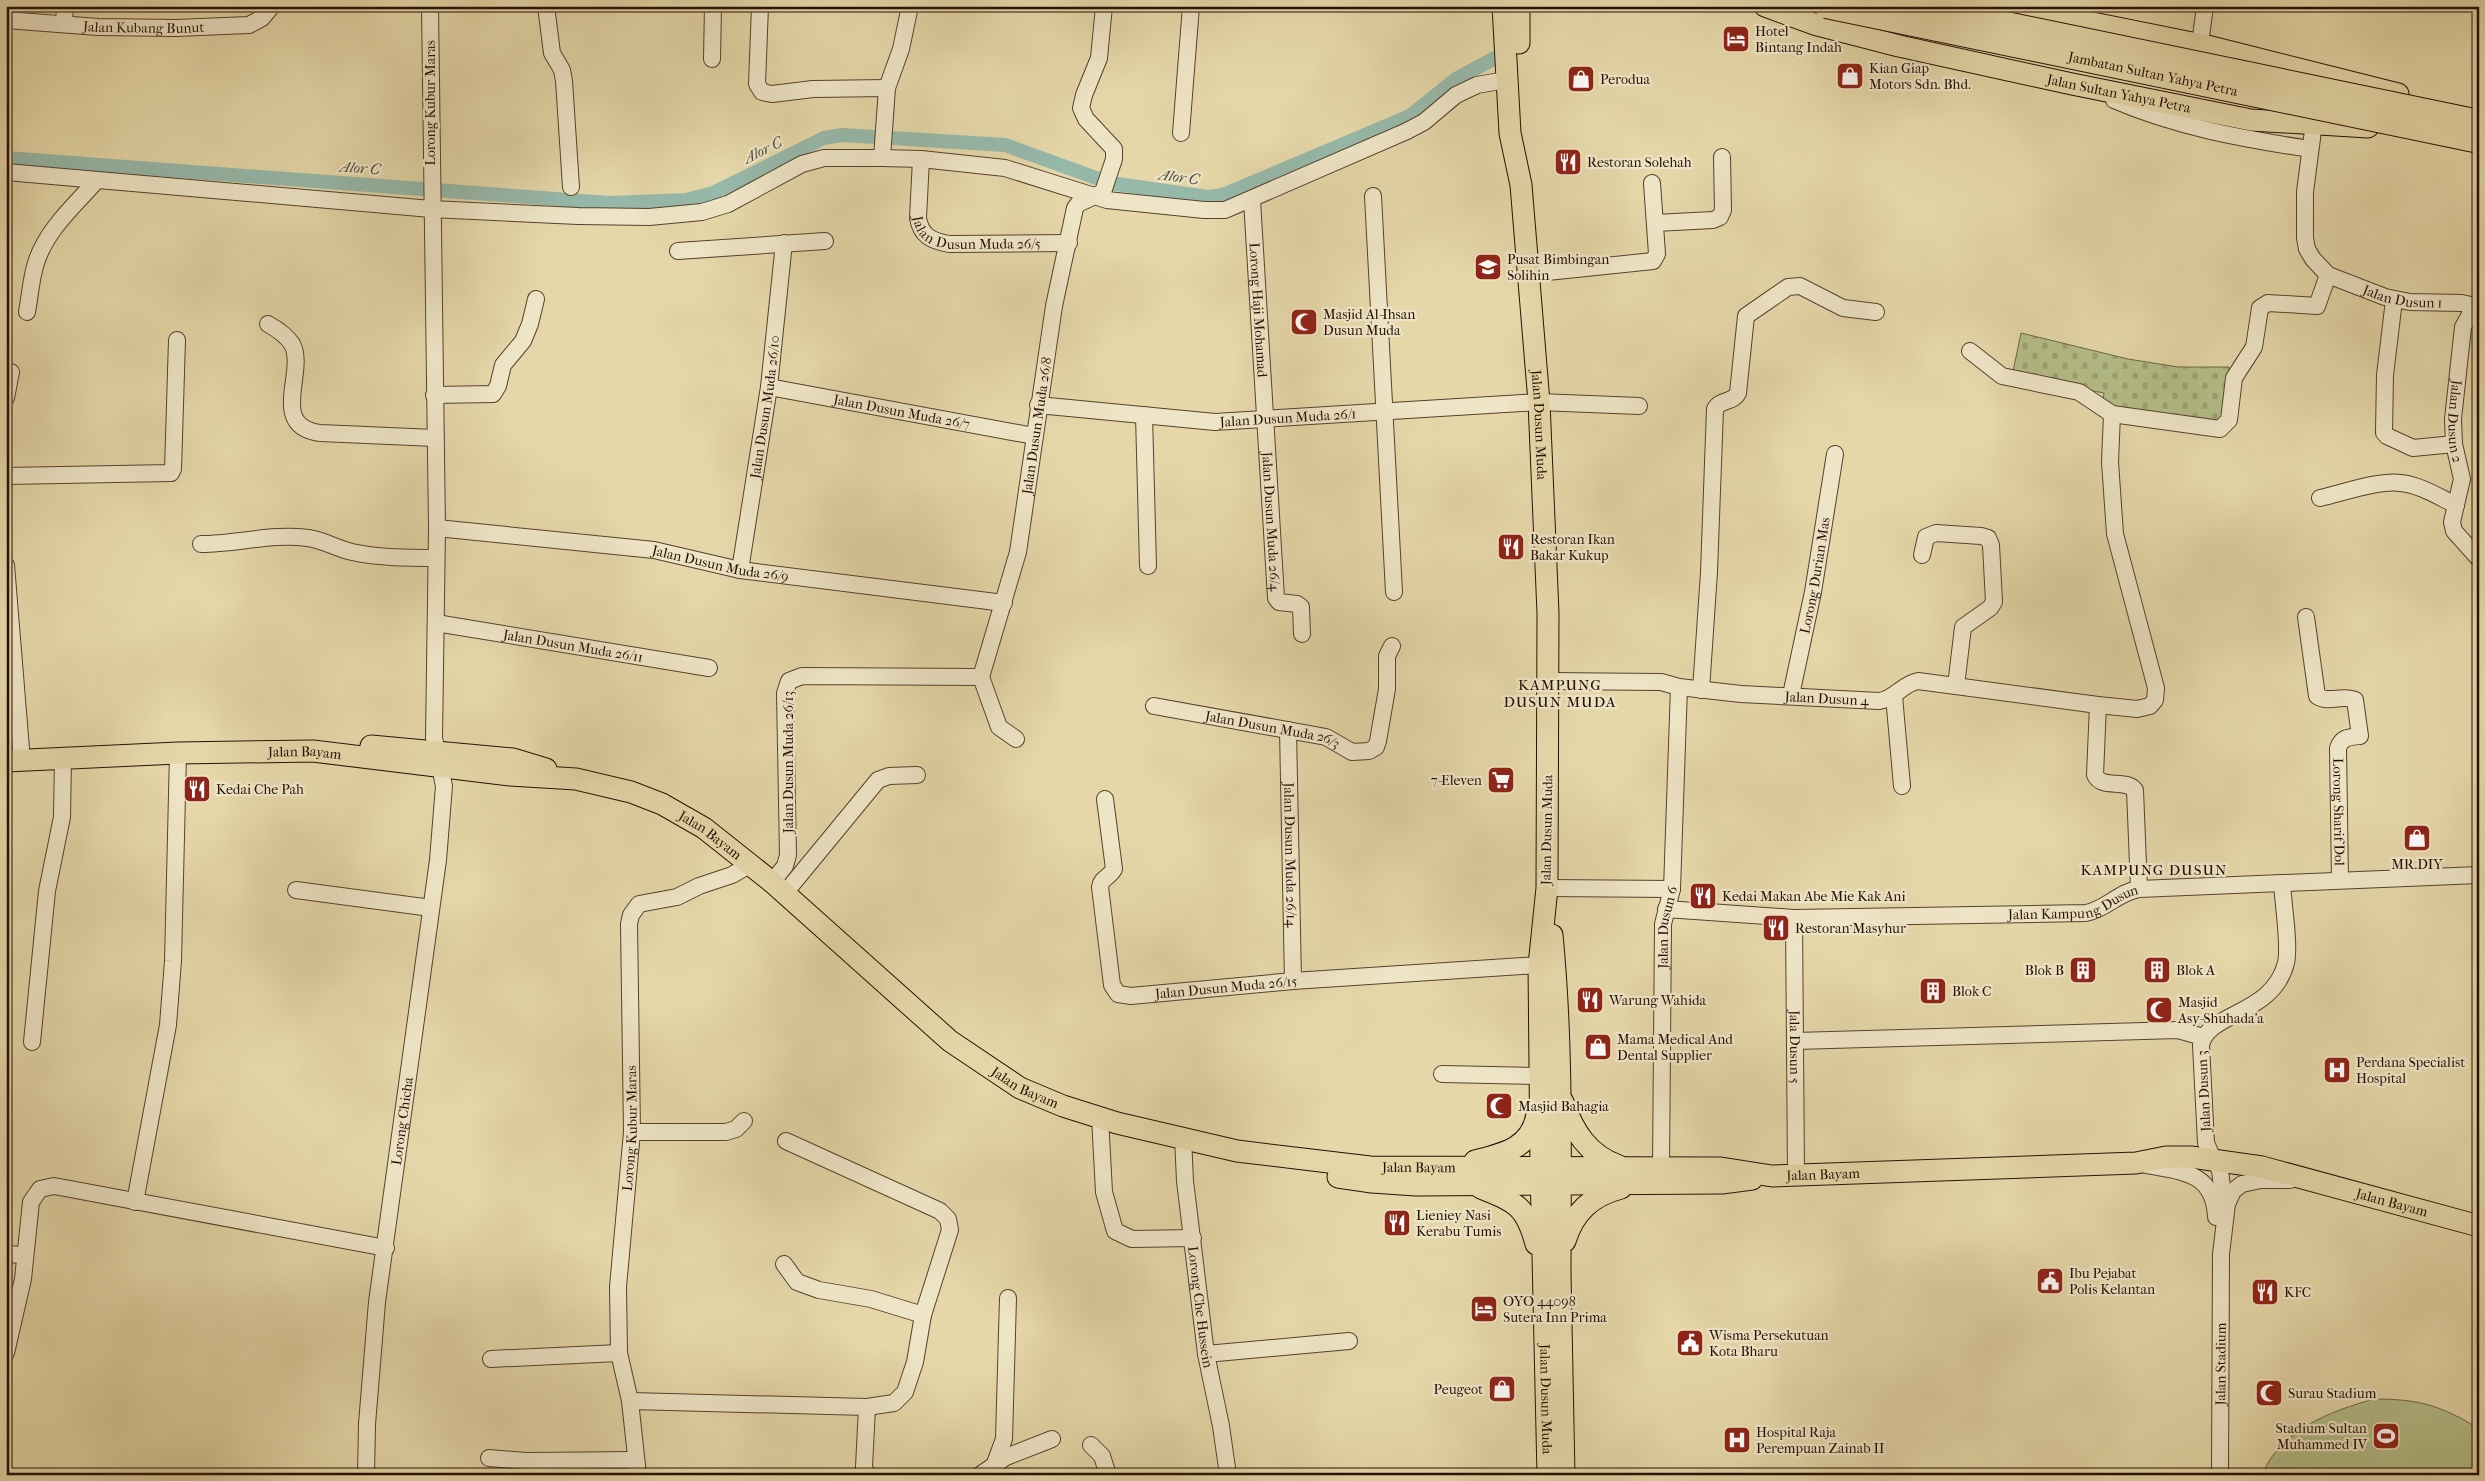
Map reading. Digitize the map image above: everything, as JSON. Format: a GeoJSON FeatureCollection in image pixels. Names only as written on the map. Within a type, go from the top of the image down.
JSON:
{"type":"FeatureCollection","features":[{"type":"Feature","properties":{"kind":"highway","name":"Jambatan Sultan Yahya Petra"},"geometry":{"type":"LineString","coordinates":[[1826,6],[2479,141]]}},
{"type":"Feature","properties":{"kind":"highway","name":"Jambatan Sultan Yahya Petra"},"geometry":{"type":"LineString","coordinates":[[1920,6],[2479,122]]}},
{"type":"Feature","properties":{"kind":"main road","name":"Jalan Dusun Muda"},"geometry":{"type":"LineString","coordinates":[[1503,6],[1510,132],[1520,186],[1539,402],[1548,604],[1547,888],[1539,965],[1546,1085]]}},
{"type":"Feature","properties":{"kind":"main road","name":"Jalan Dusun Muda"},"geometry":{"type":"LineString","coordinates":[[1519,6],[1518,29],[1524,132],[1520,186]]}},
{"type":"Feature","properties":{"kind":"main road","name":"Jalan Sultan Yahya Petra"},"geometry":{"type":"LineString","coordinates":[[1766,6],[1819,25],[1899,46],[2251,120],[2314,123],[2390,130],[2479,147]]}},
{"type":"Feature","properties":{"kind":"main road"},"geometry":{"type":"LineString","coordinates":[[2008,6],[2037,9],[2200,44],[2479,112]]}},
{"type":"Feature","properties":{"kind":"main road"},"geometry":{"type":"LineString","coordinates":[[2271,62],[2322,88],[2326,94],[2325,106],[2321,111],[2310,116],[2285,122]]}},
{"type":"Feature","properties":{"kind":"main road","name":"Jalan Bayam"},"geometry":{"type":"LineString","coordinates":[[14,761],[178,753],[313,752],[368,746],[510,775],[576,779],[631,792],[662,804],[704,828],[751,864],[950,1041],[982,1065],[1020,1088],[1063,1106],[1100,1117],[1237,1151],[1370,1167],[1446,1168],[1551,1176],[1625,1168],[1655,1176],[1722,1183],[1772,1176],[2136,1163],[2166,1157],[2212,1159],[2262,1168],[2479,1226]]}},
{"type":"Feature","properties":{"kind":"main road"},"geometry":{"type":"LineString","coordinates":[[1547,888],[1555,972],[1546,1085],[1551,1176],[1552,1273],[1564,1475]]}},
{"type":"Feature","properties":{"kind":"main road"},"geometry":{"type":"LineString","coordinates":[[1546,1085],[1587,1147],[1609,1162],[1625,1168]]}},
{"type":"Feature","properties":{"kind":"main road"},"geometry":{"type":"LineString","coordinates":[[1446,1168],[1505,1153],[1520,1146],[1530,1136],[1536,1122],[1546,1085]]}},
{"type":"Feature","properties":{"kind":"main road"},"geometry":{"type":"LineString","coordinates":[[1237,1151],[1324,1175],[1372,1182],[1474,1185],[1551,1176],[1655,1176]]}},
{"type":"Feature","properties":{"kind":"main road"},"geometry":{"type":"LineString","coordinates":[[1552,1273],[1569,1230],[1584,1205],[1606,1192],[1655,1176]]}},
{"type":"Feature","properties":{"kind":"main road"},"geometry":{"type":"LineString","coordinates":[[1474,1185],[1504,1197],[1525,1213],[1552,1273]]}},
{"type":"Feature","properties":{"kind":"main road","name":"Jalan Dusun Muda"},"geometry":{"type":"LineString","coordinates":[[1548,1475],[1552,1273]]}},
{"type":"Feature","properties":{"kind":"street"},"geometry":{"type":"LineString","coordinates":[[64,24],[65,6]]}},
{"type":"Feature","properties":{"kind":"street","name":"Jalan Kubang Bunut"},"geometry":{"type":"LineString","coordinates":[[6,20],[176,28],[249,25],[262,18],[272,6]]}},
{"type":"Feature","properties":{"kind":"street","name":"Lorong Kubur Maras"},"geometry":{"type":"LineString","coordinates":[[430,6],[430,178],[435,438]]}},
{"type":"Feature","properties":{"kind":"street"},"geometry":{"type":"LineString","coordinates":[[546,6],[552,52],[562,70],[564,81],[571,187]]}},
{"type":"Feature","properties":{"kind":"street"},"geometry":{"type":"LineString","coordinates":[[712,59],[713,6]]}},
{"type":"Feature","properties":{"kind":"street"},"geometry":{"type":"LineString","coordinates":[[760,6],[757,84],[762,92],[772,94],[812,89],[887,88]]}},
{"type":"Feature","properties":{"kind":"street"},"geometry":{"type":"LineString","coordinates":[[882,153],[887,88],[901,49],[910,6]]}},
{"type":"Feature","properties":{"kind":"street"},"geometry":{"type":"LineString","coordinates":[[1099,193],[1111,168],[1114,150],[1086,119],[1081,108],[1099,58],[1104,6]]}},
{"type":"Feature","properties":{"kind":"street"},"geometry":{"type":"LineString","coordinates":[[1182,133],[1191,6]]}},
{"type":"Feature","properties":{"kind":"street"},"geometry":{"type":"LineString","coordinates":[[2200,44],[2205,6]]}},
{"type":"Feature","properties":{"kind":"street"},"geometry":{"type":"LineString","coordinates":[[6,172],[578,216],[649,217],[702,212],[728,204],[802,164],[824,158],[882,153],[1005,168],[1099,193],[1112,201],[1214,211],[1230,209],[1252,200],[1407,131],[1424,122],[1463,92],[1477,86],[1506,80]]}},
{"type":"Feature","properties":{"kind":"street"},"geometry":{"type":"LineString","coordinates":[[2082,86],[2124,104],[2200,129],[2258,142],[2310,150]]}},
{"type":"Feature","properties":{"kind":"street"},"geometry":{"type":"LineString","coordinates":[[1970,351],[2002,376],[2079,392],[2112,414],[2216,430],[2224,427],[2229,420],[2234,378],[2254,347],[2260,308],[2268,303],[2317,306],[2328,275],[2310,254],[2305,238],[2305,192],[2314,123]]}},
{"type":"Feature","properties":{"kind":"street"},"geometry":{"type":"LineString","coordinates":[[1655,223],[1713,220],[1720,217],[1723,210],[1722,157]]}},
{"type":"Feature","properties":{"kind":"street","name":"Jalan Dusun Muda 26/5"},"geometry":{"type":"LineString","coordinates":[[921,159],[918,218],[920,228],[926,237],[937,242],[949,244],[1069,243]]}},
{"type":"Feature","properties":{"kind":"street"},"geometry":{"type":"LineString","coordinates":[[27,312],[36,263],[42,248],[50,234],[97,180]]}},
{"type":"Feature","properties":{"kind":"street"},"geometry":{"type":"LineString","coordinates":[[1528,274],[1653,261],[1657,254],[1652,183]]}},
{"type":"Feature","properties":{"kind":"street","name":"Jalan Dusun Muda 26/8"},"geometry":{"type":"LineString","coordinates":[[982,677],[1018,552],[1054,306],[1076,206],[1099,193]]}},
{"type":"Feature","properties":{"kind":"street"},"geometry":{"type":"LineString","coordinates":[[1373,196],[1394,592]]}},
{"type":"Feature","properties":{"kind":"street","name":"Lorong Haji Mohamad"},"geometry":{"type":"LineString","coordinates":[[1252,200],[1265,419]]}},
{"type":"Feature","properties":{"kind":"street"},"geometry":{"type":"LineString","coordinates":[[678,251],[825,241]]}},
{"type":"Feature","properties":{"kind":"street","name":"Jalan Dusun Muda 26/10"},"geometry":{"type":"LineString","coordinates":[[740,570],[769,387],[784,243]]}},
{"type":"Feature","properties":{"kind":"street","name":"Jalan Dusun 1"},"geometry":{"type":"LineString","coordinates":[[2328,275],[2394,300],[2477,306]]}},
{"type":"Feature","properties":{"kind":"street"},"geometry":{"type":"LineString","coordinates":[[1701,690],[1709,572],[1715,409],[1720,403],[1734,398],[1738,393],[1746,316],[1788,287],[1794,285],[1800,286],[1843,308],[1876,312]]}},
{"type":"Feature","properties":{"kind":"street"},"geometry":{"type":"LineString","coordinates":[[434,395],[493,394],[498,386],[503,365],[523,341],[530,324],[536,299]]}},
{"type":"Feature","properties":{"kind":"street"},"geometry":{"type":"LineString","coordinates":[[2394,300],[2385,375],[2384,433],[2413,448],[2454,444]]}},
{"type":"Feature","properties":{"kind":"street","name":"Jalan Dusun 2"},"geometry":{"type":"LineString","coordinates":[[2477,306],[2463,327],[2453,419],[2454,444],[2462,478],[2452,522],[2454,531],[2479,559]]}},
{"type":"Feature","properties":{"kind":"street"},"geometry":{"type":"LineString","coordinates":[[268,324],[284,335],[293,346],[294,417],[300,427],[309,432],[320,434],[435,438]]}},
{"type":"Feature","properties":{"kind":"street"},"geometry":{"type":"LineString","coordinates":[[6,476],[171,473],[173,469],[176,340]]}},
{"type":"Feature","properties":{"kind":"street"},"geometry":{"type":"LineString","coordinates":[[6,398],[11,372]]}},
{"type":"Feature","properties":{"kind":"street","name":"Jalan Dusun Muda 26/7"},"geometry":{"type":"LineString","coordinates":[[769,387],[1034,436]]}},
{"type":"Feature","properties":{"kind":"street","name":"Jalan Dusun Muda 26/1"},"geometry":{"type":"LineString","coordinates":[[1038,405],[1206,422],[1539,402],[1639,406]]}},
{"type":"Feature","properties":{"kind":"street","name":"Jalan Dusun 4"},"geometry":{"type":"LineString","coordinates":[[1548,681],[1661,682],[1679,688],[1741,694],[1887,700],[1894,696],[1902,687],[1918,681],[2098,705],[2144,708],[2150,706],[2156,694],[2114,534],[2110,462],[2112,414]]}},
{"type":"Feature","properties":{"kind":"street"},"geometry":{"type":"LineString","coordinates":[[1144,415],[1148,566]]}},
{"type":"Feature","properties":{"kind":"street","name":"Jalan Dusun Muda 26/4"},"geometry":{"type":"LineString","coordinates":[[1265,419],[1276,599],[1301,607],[1302,634]]}},
{"type":"Feature","properties":{"kind":"street","name":"Lorong Chicha"},"geometry":{"type":"LineString","coordinates":[[366,1475],[374,1336],[431,908],[444,786],[434,738],[437,528],[435,438]]}},
{"type":"Feature","properties":{"kind":"street","name":"Lorong Durian Mas"},"geometry":{"type":"LineString","coordinates":[[1791,695],[1813,592],[1836,454]]}},
{"type":"Feature","properties":{"kind":"street"},"geometry":{"type":"LineString","coordinates":[[2320,498],[2388,483],[2401,482],[2456,505]]}},
{"type":"Feature","properties":{"kind":"street","name":"Jalan Dusun Muda 26/9"},"geometry":{"type":"LineString","coordinates":[[437,528],[654,550],[740,570],[1004,603]]}},
{"type":"Feature","properties":{"kind":"street"},"geometry":{"type":"LineString","coordinates":[[1922,555],[1926,537],[1932,533],[1981,536],[1988,538],[1991,545],[1994,602],[1990,608],[1963,627],[1956,686]]}},
{"type":"Feature","properties":{"kind":"street"},"geometry":{"type":"LineString","coordinates":[[201,544],[230,544],[256,538],[307,538],[330,543],[350,552],[374,556],[436,558]]}},
{"type":"Feature","properties":{"kind":"street"},"geometry":{"type":"LineString","coordinates":[[6,565],[14,761]]}},
{"type":"Feature","properties":{"kind":"street","name":"Lorong Sharif Dol"},"geometry":{"type":"LineString","coordinates":[[2306,617],[2317,696],[2325,700],[2348,697],[2355,700],[2357,706],[2360,736],[2340,741],[2338,748],[2340,880]]}},
{"type":"Feature","properties":{"kind":"street","name":"Jalan Dusun Muda 26/11"},"geometry":{"type":"LineString","coordinates":[[436,623],[709,668]]}},
{"type":"Feature","properties":{"kind":"street","name":"Jalan Dusun Muda 26/3"},"geometry":{"type":"LineString","coordinates":[[1154,706],[1326,737],[1352,752],[1369,751],[1376,747],[1387,689],[1387,656],[1392,646]]}},
{"type":"Feature","properties":{"kind":"street","name":"Jalan Dusun Muda 26/13"},"geometry":{"type":"LineString","coordinates":[[778,888],[788,855],[785,693],[789,681],[802,676],[982,677]]}},
{"type":"Feature","properties":{"kind":"street"},"geometry":{"type":"LineString","coordinates":[[982,677],[999,727],[1016,739]]}},
{"type":"Feature","properties":{"kind":"street","name":"Jalan Dusun 6"},"geometry":{"type":"LineString","coordinates":[[1655,1176],[1663,924],[1672,888],[1679,688]]}},
{"type":"Feature","properties":{"kind":"street"},"geometry":{"type":"LineString","coordinates":[[1894,696],[1902,786]]}},
{"type":"Feature","properties":{"kind":"street"},"geometry":{"type":"LineString","coordinates":[[2098,705],[2095,775],[2100,781],[2130,785],[2135,790],[2139,888]]}},
{"type":"Feature","properties":{"kind":"street","name":"Jalan Dusun Muda 26/14"},"geometry":{"type":"LineString","coordinates":[[1288,730],[1293,981]]}},
{"type":"Feature","properties":{"kind":"street"},"geometry":{"type":"LineString","coordinates":[[134,1202],[168,1025],[173,961],[178,753]]}},
{"type":"Feature","properties":{"kind":"street"},"geometry":{"type":"LineString","coordinates":[[32,1042],[47,891],[62,817],[63,759]]}},
{"type":"Feature","properties":{"kind":"street"},"geometry":{"type":"LineString","coordinates":[[778,888],[874,784],[889,776],[917,775]]}},
{"type":"Feature","properties":{"kind":"street","name":"Jalan Dusun Muda 26/15"},"geometry":{"type":"LineString","coordinates":[[1105,798],[1114,869],[1110,876],[1102,880],[1100,887],[1114,990],[1118,994],[1131,996],[1293,981],[1539,965]]}},
{"type":"Feature","properties":{"kind":"street","name":"Lorong Kubur Maras"},"geometry":{"type":"LineString","coordinates":[[637,1467],[630,1401],[619,1353],[618,1287],[632,1132],[629,924],[636,906],[645,902],[677,897],[698,886],[732,875],[751,864]]}},
{"type":"Feature","properties":{"kind":"street","name":"Jalan Kampung Dusun"},"geometry":{"type":"LineString","coordinates":[[1666,909],[1794,918],[2086,913],[2095,912],[2127,890],[2139,888],[2479,875]]}},
{"type":"Feature","properties":{"kind":"street","name":"Jalan Dusun 3"},"geometry":{"type":"LineString","coordinates":[[2225,1212],[2220,1170],[2212,1159],[2206,1143],[2201,1050],[2203,1037],[2213,1027],[2266,996],[2284,969],[2286,955],[2282,883]]}},
{"type":"Feature","properties":{"kind":"street"},"geometry":{"type":"LineString","coordinates":[[1547,888],[1672,888]]}},
{"type":"Feature","properties":{"kind":"street"},"geometry":{"type":"LineString","coordinates":[[296,890],[431,908]]}},
{"type":"Feature","properties":{"kind":"street","name":"Jala Dusun 5"},"geometry":{"type":"LineString","coordinates":[[1794,918],[1796,1175]]}},
{"type":"Feature","properties":{"kind":"street"},"geometry":{"type":"LineString","coordinates":[[1795,1042],[2178,1030],[2203,1037]]}},
{"type":"Feature","properties":{"kind":"street"},"geometry":{"type":"LineString","coordinates":[[1442,1074],[1546,1085]]}},
{"type":"Feature","properties":{"kind":"street"},"geometry":{"type":"LineString","coordinates":[[1100,1117],[1104,1192],[1114,1231],[1132,1239],[1193,1238]]}},
{"type":"Feature","properties":{"kind":"street"},"geometry":{"type":"LineString","coordinates":[[632,1132],[726,1132],[736,1129],[744,1121]]}},
{"type":"Feature","properties":{"kind":"street","name":"Lorong Che Hussein"},"geometry":{"type":"LineString","coordinates":[[1183,1138],[1185,1181],[1206,1354],[1221,1426],[1228,1475]]}},
{"type":"Feature","properties":{"kind":"street"},"geometry":{"type":"LineString","coordinates":[[630,1401],[867,1407],[894,1403],[905,1392],[915,1362],[924,1315],[947,1244],[950,1230],[948,1219],[940,1211],[786,1141]]}},
{"type":"Feature","properties":{"kind":"street","name":"Jalan Bayam"},"geometry":{"type":"LineString","coordinates":[[2136,1163],[2182,1173],[2205,1183],[2212,1191],[2215,1201],[2216,1237],[2221,1254]]}},
{"type":"Feature","properties":{"kind":"street","name":"Jalan Bayam"},"geometry":{"type":"LineString","coordinates":[[2221,1254],[2225,1212],[2230,1197],[2242,1184],[2262,1180],[2304,1180]]}},
{"type":"Feature","properties":{"kind":"street"},"geometry":{"type":"LineString","coordinates":[[6,1353],[23,1279],[31,1202],[40,1188],[54,1186],[386,1248]]}},
{"type":"Feature","properties":{"kind":"street"},"geometry":{"type":"LineString","coordinates":[[6,1254],[24,1255]]}},
{"type":"Feature","properties":{"kind":"street","name":"Jalan Stadium"},"geometry":{"type":"LineString","coordinates":[[2220,1475],[2221,1254]]}},
{"type":"Feature","properties":{"kind":"street"},"geometry":{"type":"LineString","coordinates":[[784,1264],[798,1282],[818,1290],[871,1299],[924,1315]]}},
{"type":"Feature","properties":{"kind":"street"},"geometry":{"type":"LineString","coordinates":[[987,1470],[1004,1439],[1008,1298]]}},
{"type":"Feature","properties":{"kind":"street"},"geometry":{"type":"LineString","coordinates":[[1206,1354],[1349,1341]]}},
{"type":"Feature","properties":{"kind":"street"},"geometry":{"type":"LineString","coordinates":[[491,1359],[619,1353]]}},
{"type":"Feature","properties":{"kind":"street"},"geometry":{"type":"LineString","coordinates":[[867,1407],[864,1467],[867,1475]]}},
{"type":"Feature","properties":{"kind":"street"},"geometry":{"type":"LineString","coordinates":[[987,1470],[1006,1457],[1052,1439]]}},
{"type":"Feature","properties":{"kind":"street"},"geometry":{"type":"LineString","coordinates":[[1091,1445],[1102,1456],[1108,1475]]}},
{"type":"Feature","properties":{"kind":"street"},"geometry":{"type":"LineString","coordinates":[[489,1458],[637,1467]]}},
{"type":"Feature","properties":{"kind":"green space"},"geometry":{"type":"Polygon","coordinates":[[[2021,333],[2128,359],[2178,367],[2229,367],[2224,420],[2212,424],[2102,408],[2104,393],[2012,376],[2021,333]]]}},
{"type":"Feature","properties":{"kind":"green space","name":"Stadium Sultan Muhammed IV"},"geometry":{"type":"Polygon","coordinates":[[[2374,1399],[2404,1400],[2429,1405],[2453,1414],[2479,1429],[2479,1475],[2262,1475],[2270,1459],[2294,1434],[2324,1416],[2374,1399]]]}},
{"type":"Feature","properties":{"kind":"waterway","name":"Alor C"},"geometry":{"type":"LineString","coordinates":[[6,158],[609,203],[686,200],[713,193],[824,138],[842,135],[1005,145],[1110,183],[1208,197],[1223,195],[1410,116],[1456,79],[1495,58]]}},
{"type":"Feature","properties":{"kind":"place","name":"Hotel Bintang Indah"},"geometry":{"type":"Point","coordinates":[1736,39]}},
{"type":"Feature","properties":{"kind":"place","name":"Kian Giap Motors Sdn. Bhd."},"geometry":{"type":"Point","coordinates":[1850,76]}},
{"type":"Feature","properties":{"kind":"place","name":"Perodua"},"geometry":{"type":"Point","coordinates":[1581,79]}},
{"type":"Feature","properties":{"kind":"place","name":"Restoran Solehah"},"geometry":{"type":"Point","coordinates":[1568,162]}},
{"type":"Feature","properties":{"kind":"place","name":"Pusat Bimbingan Solihin"},"geometry":{"type":"Point","coordinates":[1488,267]}},
{"type":"Feature","properties":{"kind":"place","name":"Masjid Al-Ihsan Dusun Muda"},"geometry":{"type":"Point","coordinates":[1304,322]}},
{"type":"Feature","properties":{"kind":"place","name":"Restoran Ikan Bakar Kukup"},"geometry":{"type":"Point","coordinates":[1511,547]}},
{"type":"Feature","properties":{"kind":"place","name":"7-Eleven"},"geometry":{"type":"Point","coordinates":[1501,780]}},
{"type":"Feature","properties":{"kind":"place","name":"Kedai Che Pah"},"geometry":{"type":"Point","coordinates":[197,789]}},
{"type":"Feature","properties":{"kind":"place","name":"MR.DIY"},"geometry":{"type":"Point","coordinates":[2417,838]}},
{"type":"Feature","properties":{"kind":"place","name":"Kedai Makan Abe Mie Kak Ani"},"geometry":{"type":"Point","coordinates":[1703,896]}},
{"type":"Feature","properties":{"kind":"place","name":"Restoran Masyhur"},"geometry":{"type":"Point","coordinates":[1776,928]}},
{"type":"Feature","properties":{"kind":"place","name":"Blok B"},"geometry":{"type":"Point","coordinates":[2083,970]}},
{"type":"Feature","properties":{"kind":"place","name":"Blok A"},"geometry":{"type":"Point","coordinates":[2157,970]}},
{"type":"Feature","properties":{"kind":"place","name":"Blok C"},"geometry":{"type":"Point","coordinates":[1933,991]}},
{"type":"Feature","properties":{"kind":"place","name":"Warung Wahida"},"geometry":{"type":"Point","coordinates":[1590,1000]}},
{"type":"Feature","properties":{"kind":"place","name":"Masjid Asy-Shuhada'a"},"geometry":{"type":"Point","coordinates":[2159,1010]}},
{"type":"Feature","properties":{"kind":"place","name":"Mama Medical And Dental Supplier"},"geometry":{"type":"Point","coordinates":[1598,1047]}},
{"type":"Feature","properties":{"kind":"place","name":"Perdana Specialist Hospital"},"geometry":{"type":"Point","coordinates":[2337,1070]}},
{"type":"Feature","properties":{"kind":"place","name":"Masjid Bahagia"},"geometry":{"type":"Point","coordinates":[1499,1106]}},
{"type":"Feature","properties":{"kind":"place","name":"Lieniey Nasi Kerabu Tumis"},"geometry":{"type":"Point","coordinates":[1397,1223]}},
{"type":"Feature","properties":{"kind":"place","name":"Ibu Pejabat Polis Kelantan"},"geometry":{"type":"Point","coordinates":[2050,1281]}},
{"type":"Feature","properties":{"kind":"place","name":"KFC"},"geometry":{"type":"Point","coordinates":[2265,1292]}},
{"type":"Feature","properties":{"kind":"place","name":"OYO 44098 Sutera Inn Prima"},"geometry":{"type":"Point","coordinates":[1484,1309]}},
{"type":"Feature","properties":{"kind":"place","name":"Wisma Persekutuan Kota Bharu"},"geometry":{"type":"Point","coordinates":[1690,1343]}},
{"type":"Feature","properties":{"kind":"place","name":"Peugeot"},"geometry":{"type":"Point","coordinates":[1502,1389]}},
{"type":"Feature","properties":{"kind":"place","name":"Surau Stadium"},"geometry":{"type":"Point","coordinates":[2269,1393]}},
{"type":"Feature","properties":{"kind":"place","name":"Stadium Sultan Muhammed IV"},"geometry":{"type":"Point","coordinates":[2386,1436]}},
{"type":"Feature","properties":{"kind":"place","name":"Hospital Raja Perempuan Zainab II"},"geometry":{"type":"Point","coordinates":[1737,1440]}},
{"type":"Feature","properties":{"kind":"district","name":"KAMPUNG DUSUN MUDA"},"geometry":{"type":"Point","coordinates":[1560,694]}},
{"type":"Feature","properties":{"kind":"district","name":"KAMPUNG DUSUN"},"geometry":{"type":"Point","coordinates":[2154,870]}}]}
